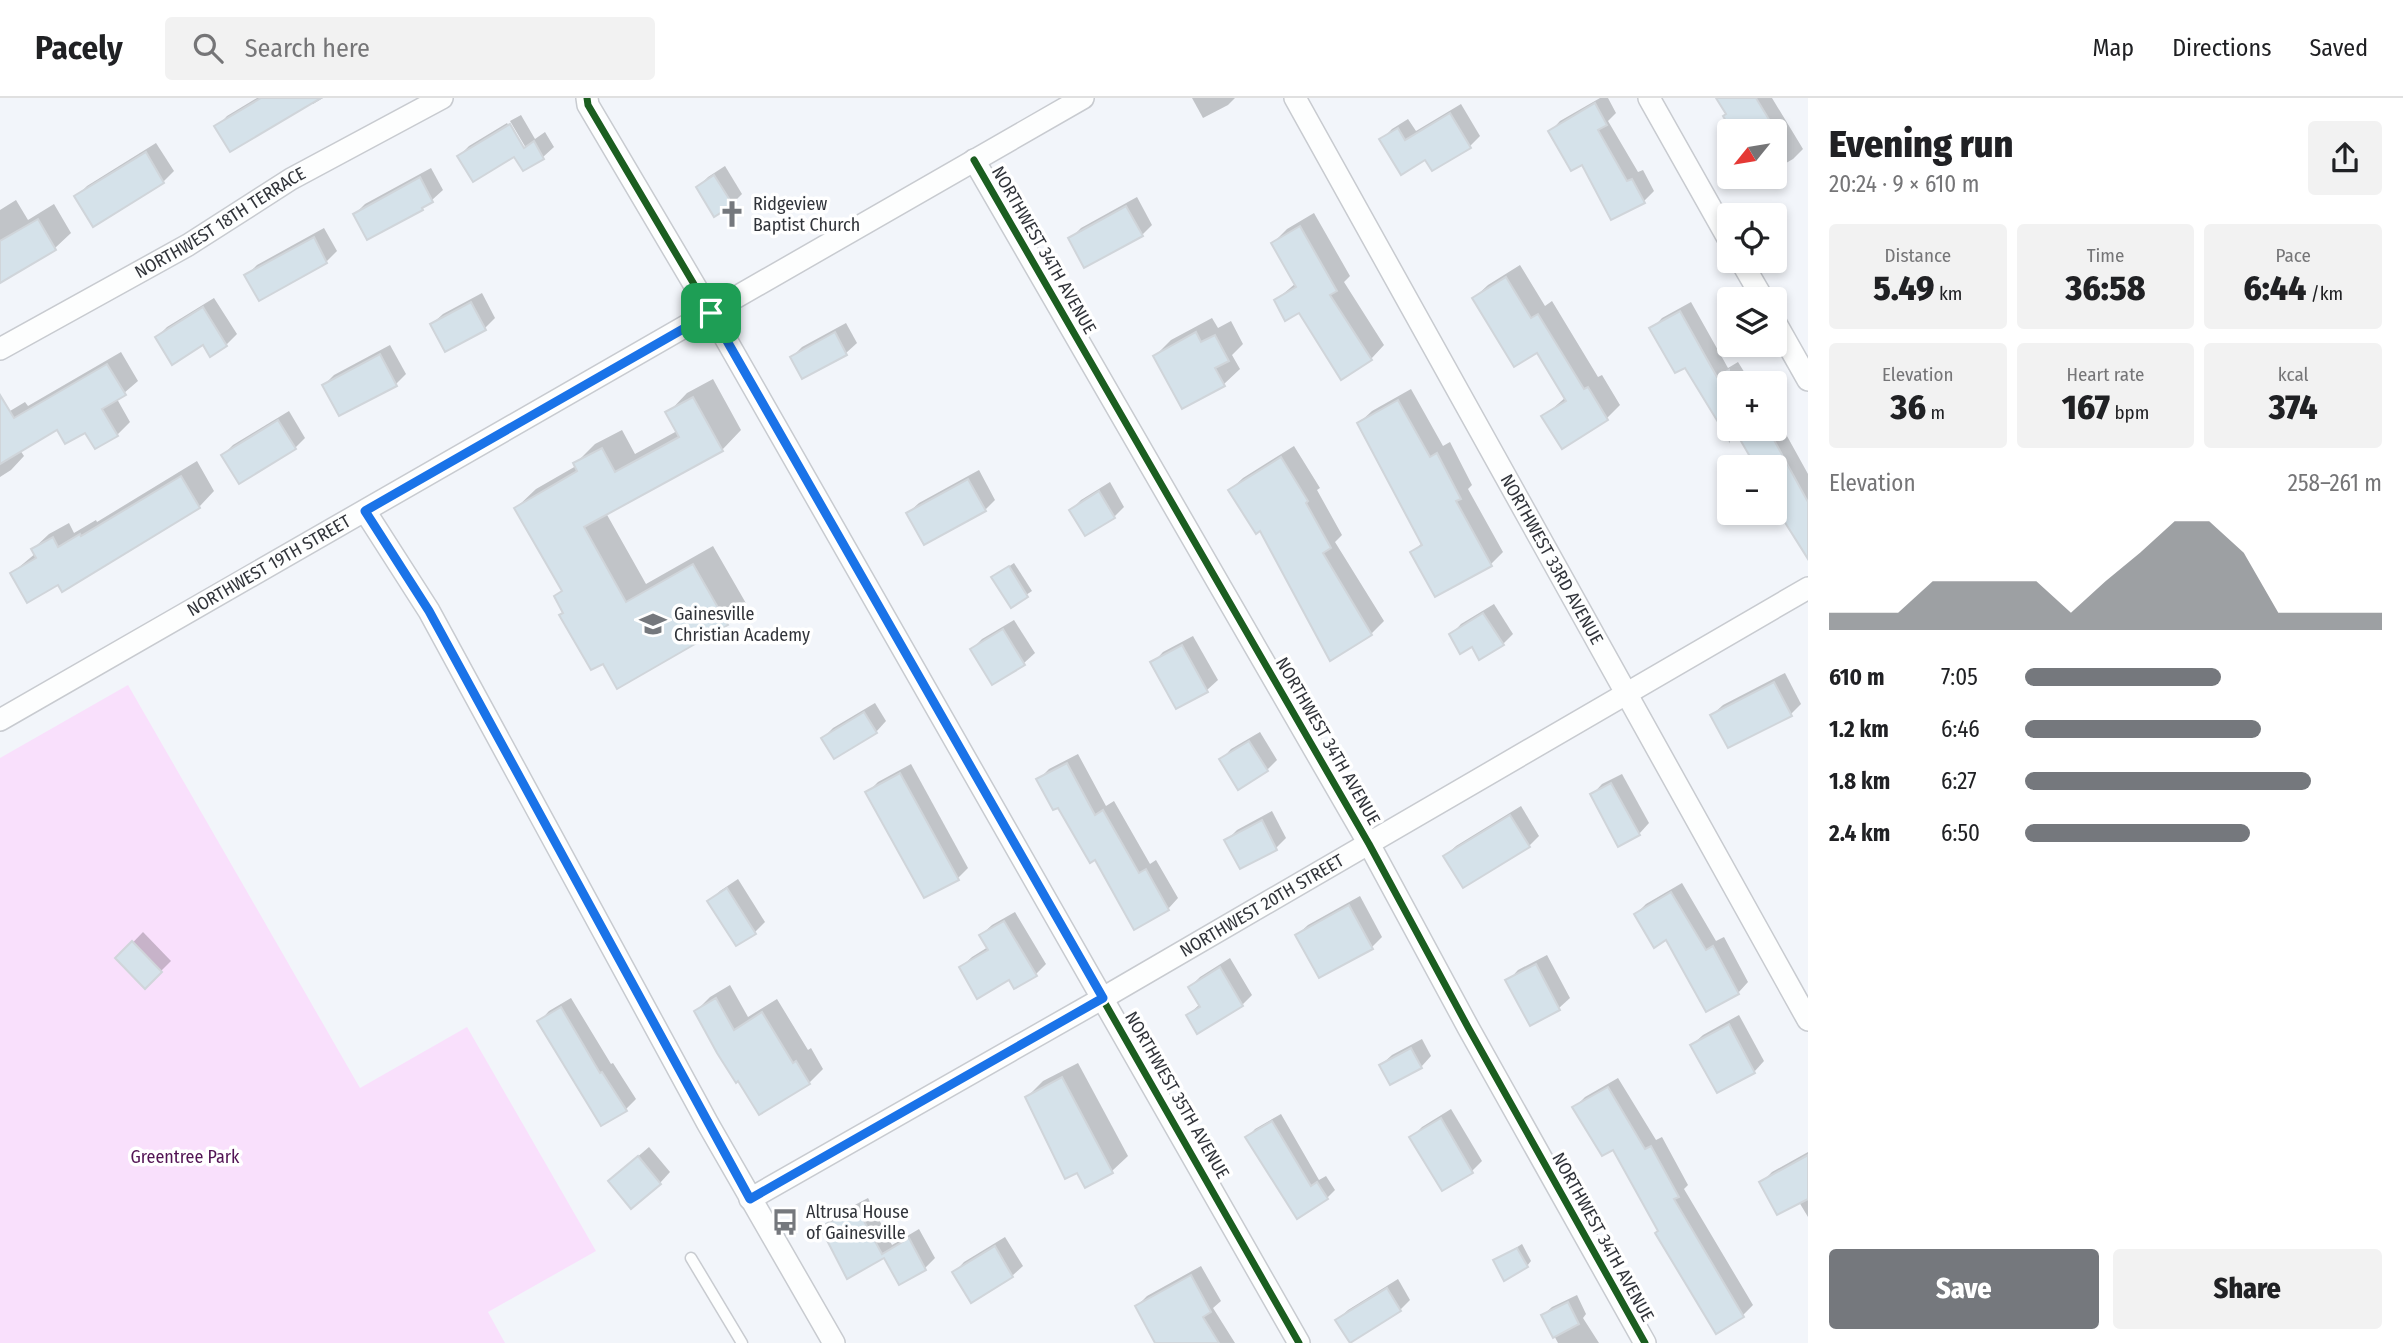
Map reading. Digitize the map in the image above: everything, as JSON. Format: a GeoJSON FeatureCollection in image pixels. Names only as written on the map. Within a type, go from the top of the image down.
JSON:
{"type":"FeatureCollection","features":[{"type":"Feature","properties":{"kind":"street","name":"NORTHWEST 18TH TERRACE"},"geometry":{"type":"LineString","coordinates":[[0,349],[188,245],[291,179],[442,98]]}},
{"type":"Feature","properties":{"kind":"street","name":"NORTHWEST 35TH AVENUE"},"geometry":{"type":"LineString","coordinates":[[587,98],[595,117],[711,313],[1299,1343]]}},
{"type":"Feature","properties":{"kind":"street","name":"NORTHWEST 19TH STREET"},"geometry":{"type":"LineString","coordinates":[[0,720],[1083,98]]}},
{"type":"Feature","properties":{"kind":"street","name":"NORTHWEST 33RD AVENUE"},"geometry":{"type":"LineString","coordinates":[[1295,98],[1808,1020]]}},
{"type":"Feature","properties":{"kind":"street"},"geometry":{"type":"LineString","coordinates":[[1649,98],[1717,219]]}},
{"type":"Feature","properties":{"kind":"street","name":"NORTHWEST 34TH AVENUE"},"geometry":{"type":"LineString","coordinates":[[974,160],[1369,844],[1645,1343]]}},
{"type":"Feature","properties":{"kind":"street"},"geometry":{"type":"LineString","coordinates":[[1787,343],[1808,380]]}},
{"type":"Feature","properties":{"kind":"street"},"geometry":{"type":"LineString","coordinates":[[365,511],[429,611],[750,1199],[834,1343]]}},
{"type":"Feature","properties":{"kind":"street","name":"NORTHWEST 20TH STREET"},"geometry":{"type":"LineString","coordinates":[[750,1199],[1103,998],[1808,588]]}},
{"type":"Feature","properties":{"kind":"lane"},"geometry":{"type":"LineString","coordinates":[[691,1258],[742,1343]]}},
{"type":"Feature","properties":{"kind":"green space","name":"Greentree Park"},"geometry":{"type":"Polygon","coordinates":[[[128,685],[360,1088],[467,1027],[596,1251],[488,1312],[505,1343],[0,1343],[0,758],[128,685]]]}},
{"type":"Feature","properties":{"kind":"building"},"geometry":{"type":"Polygon","coordinates":[[[261,98],[321,98],[230,152],[214,126],[261,98]]]}},
{"type":"Feature","properties":{"kind":"building"},"geometry":{"type":"Polygon","coordinates":[[[1716,98],[1756,98],[1769,119],[1725,119],[1723,116],[1726,114],[1716,98]]]}},
{"type":"Feature","properties":{"kind":"building"},"geometry":{"type":"Polygon","coordinates":[[[1595,103],[1607,125],[1598,130],[1627,181],[1632,179],[1645,203],[1611,220],[1582,165],[1571,171],[1548,131],[1595,103]]]}},
{"type":"Feature","properties":{"kind":"building"},"geometry":{"type":"Polygon","coordinates":[[[1450,113],[1471,148],[1432,171],[1425,160],[1401,175],[1379,139],[1398,128],[1405,140],[1450,113]]]}},
{"type":"Feature","properties":{"kind":"building"},"geometry":{"type":"Polygon","coordinates":[[[510,124],[524,148],[534,141],[544,159],[523,171],[514,157],[473,182],[457,156],[510,124]]]}},
{"type":"Feature","properties":{"kind":"building"},"geometry":{"type":"Polygon","coordinates":[[[146,152],[164,183],[93,227],[74,196],[146,152]]]}},
{"type":"Feature","properties":{"kind":"building"},"geometry":{"type":"Polygon","coordinates":[[[714,175],[733,205],[714,217],[696,187],[714,175]]]}},
{"type":"Feature","properties":{"kind":"building"},"geometry":{"type":"Polygon","coordinates":[[[420,177],[433,202],[367,240],[353,214],[420,177]]]}},
{"type":"Feature","properties":{"kind":"building"},"geometry":{"type":"Polygon","coordinates":[[[1126,206],[1143,236],[1084,268],[1068,238],[1126,206]]]}},
{"type":"Feature","properties":{"kind":"building"},"geometry":{"type":"Polygon","coordinates":[[[38,219],[56,250],[0,283],[0,241],[38,219]]]}},
{"type":"Feature","properties":{"kind":"building"},"geometry":{"type":"Polygon","coordinates":[[[1300,226],[1337,291],[1330,295],[1372,360],[1341,380],[1299,313],[1285,321],[1274,300],[1296,287],[1271,243],[1300,226]]]}},
{"type":"Feature","properties":{"kind":"building"},"geometry":{"type":"Polygon","coordinates":[[[314,237],[327,263],[259,301],[244,275],[314,237]]]}},
{"type":"Feature","properties":{"kind":"building"},"geometry":{"type":"Polygon","coordinates":[[[1506,277],[1531,318],[1538,314],[1584,389],[1588,387],[1608,420],[1562,449],[1541,416],[1566,401],[1537,353],[1514,367],[1472,298],[1506,277]]]}},
{"type":"Feature","properties":{"kind":"building"},"geometry":{"type":"Polygon","coordinates":[[[471,302],[486,330],[445,352],[430,324],[471,302]]]}},
{"type":"Feature","properties":{"kind":"building"},"geometry":{"type":"Polygon","coordinates":[[[203,307],[227,346],[210,357],[203,345],[172,365],[155,337],[203,307]]]}},
{"type":"Feature","properties":{"kind":"building"},"geometry":{"type":"Polygon","coordinates":[[[1680,311],[1717,377],[1717,420],[1685,368],[1675,373],[1649,328],[1680,311]]]}},
{"type":"Feature","properties":{"kind":"building"},"geometry":{"type":"Polygon","coordinates":[[[835,332],[847,355],[802,379],[790,357],[835,332]]]}},
{"type":"Feature","properties":{"kind":"building"},"geometry":{"type":"Polygon","coordinates":[[[1196,332],[1201,342],[1215,335],[1229,361],[1215,368],[1225,386],[1182,409],[1153,356],[1196,332]]]}},
{"type":"Feature","properties":{"kind":"building"},"geometry":{"type":"Polygon","coordinates":[[[380,354],[397,386],[339,416],[322,385],[380,354]]]}},
{"type":"Feature","properties":{"kind":"building"},"geometry":{"type":"Polygon","coordinates":[[[107,364],[126,395],[102,409],[118,436],[95,449],[85,433],[65,444],[57,430],[0,464],[0,395],[14,418],[107,364]]]}},
{"type":"Feature","properties":{"kind":"building"},"geometry":{"type":"Polygon","coordinates":[[[693,397],[723,451],[584,527],[626,602],[693,564],[728,625],[617,689],[603,664],[591,670],[559,615],[563,613],[554,596],[562,591],[514,508],[577,471],[573,463],[602,448],[615,472],[679,437],[665,412],[693,397]]]}},
{"type":"Feature","properties":{"kind":"building"},"geometry":{"type":"Polygon","coordinates":[[[1398,400],[1430,457],[1437,453],[1461,499],[1456,501],[1492,566],[1435,597],[1410,552],[1422,545],[1357,423],[1398,400]]]}},
{"type":"Feature","properties":{"kind":"building"},"geometry":{"type":"Polygon","coordinates":[[[278,420],[296,449],[239,484],[221,455],[278,420]]]}},
{"type":"Feature","properties":{"kind":"building"},"geometry":{"type":"Polygon","coordinates":[[[1741,441],[1775,441],[1782,455],[1749,455],[1741,441]]]}},
{"type":"Feature","properties":{"kind":"building"},"geometry":{"type":"Polygon","coordinates":[[[1281,457],[1308,501],[1306,503],[1331,548],[1323,553],[1372,635],[1330,661],[1260,531],[1256,534],[1228,490],[1281,457]]]}},
{"type":"Feature","properties":{"kind":"building"},"geometry":{"type":"Polygon","coordinates":[[[1787,464],[1808,502],[1808,559],[1787,525],[1787,464]]]}},
{"type":"Feature","properties":{"kind":"building"},"geometry":{"type":"Polygon","coordinates":[[[181,476],[200,508],[62,592],[58,585],[27,603],[10,573],[36,558],[31,549],[53,537],[58,547],[80,534],[81,536],[181,476]]]}},
{"type":"Feature","properties":{"kind":"building"},"geometry":{"type":"Polygon","coordinates":[[[968,479],[986,511],[924,545],[906,513],[968,479]]]}},
{"type":"Feature","properties":{"kind":"building"},"geometry":{"type":"Polygon","coordinates":[[[1099,491],[1115,518],[1085,536],[1069,510],[1099,491]]]}},
{"type":"Feature","properties":{"kind":"building"},"geometry":{"type":"Polygon","coordinates":[[[1009,566],[1028,597],[1011,608],[991,577],[1009,566]]]}},
{"type":"Feature","properties":{"kind":"building"},"geometry":{"type":"Polygon","coordinates":[[[1483,613],[1504,645],[1479,660],[1472,647],[1460,654],[1449,634],[1483,613]]]}},
{"type":"Feature","properties":{"kind":"building"},"geometry":{"type":"Polygon","coordinates":[[[1003,629],[1025,665],[992,685],[970,649],[1003,629]]]}},
{"type":"Feature","properties":{"kind":"building"},"geometry":{"type":"Polygon","coordinates":[[[1182,645],[1208,692],[1176,709],[1150,662],[1182,645]]]}},
{"type":"Feature","properties":{"kind":"building"},"geometry":{"type":"Polygon","coordinates":[[[1774,682],[1792,716],[1728,748],[1710,715],[1774,682]]]}},
{"type":"Feature","properties":{"kind":"building"},"geometry":{"type":"Polygon","coordinates":[[[864,712],[877,733],[834,759],[821,738],[864,712]]]}},
{"type":"Feature","properties":{"kind":"building"},"geometry":{"type":"Polygon","coordinates":[[[1249,741],[1268,771],[1238,790],[1219,759],[1249,741]]]}},
{"type":"Feature","properties":{"kind":"building"},"geometry":{"type":"Polygon","coordinates":[[[1067,763],[1095,815],[1103,810],[1139,873],[1146,869],[1169,910],[1134,930],[1095,860],[1090,863],[1058,808],[1053,810],[1036,779],[1067,763]]]}},
{"type":"Feature","properties":{"kind":"building"},"geometry":{"type":"Polygon","coordinates":[[[900,773],[959,880],[924,898],[865,792],[900,773]]]}},
{"type":"Feature","properties":{"kind":"building"},"geometry":{"type":"Polygon","coordinates":[[[1611,783],[1640,835],[1618,847],[1590,794],[1611,783]]]}},
{"type":"Feature","properties":{"kind":"building"},"geometry":{"type":"Polygon","coordinates":[[[1510,815],[1530,847],[1463,888],[1443,856],[1510,815]]]}},
{"type":"Feature","properties":{"kind":"building"},"geometry":{"type":"Polygon","coordinates":[[[1262,820],[1277,850],[1240,869],[1224,840],[1262,820]]]}},
{"type":"Feature","properties":{"kind":"building"},"geometry":{"type":"Polygon","coordinates":[[[727,888],[756,934],[736,946],[707,901],[727,888]]]}},
{"type":"Feature","properties":{"kind":"building"},"geometry":{"type":"Polygon","coordinates":[[[1671,892],[1706,950],[1713,946],[1739,994],[1706,1012],[1666,940],[1654,948],[1634,914],[1671,892]]]}},
{"type":"Feature","properties":{"kind":"building"},"geometry":{"type":"Polygon","coordinates":[[[1349,905],[1373,949],[1319,978],[1295,935],[1349,905]]]}},
{"type":"Feature","properties":{"kind":"building"},"geometry":{"type":"Polygon","coordinates":[[[1004,921],[1037,976],[1014,989],[1009,980],[977,999],[959,967],[988,950],[979,935],[1004,921]]]}},
{"type":"Feature","properties":{"kind":"building"},"geometry":{"type":"Polygon","coordinates":[[[132,941],[162,972],[145,989],[115,958],[132,941]]]}},
{"type":"Feature","properties":{"kind":"building"},"geometry":{"type":"Polygon","coordinates":[[[1536,964],[1560,1010],[1530,1026],[1505,980],[1536,964]]]}},
{"type":"Feature","properties":{"kind":"building"},"geometry":{"type":"Polygon","coordinates":[[[1220,967],[1243,1006],[1197,1034],[1186,1015],[1200,1007],[1188,987],[1220,967]]]}},
{"type":"Feature","properties":{"kind":"building"},"geometry":{"type":"Polygon","coordinates":[[[716,998],[734,1030],[762,1012],[793,1063],[796,1061],[810,1084],[759,1115],[717,1053],[694,1011],[716,998]]]}},
{"type":"Feature","properties":{"kind":"building"},"geometry":{"type":"Polygon","coordinates":[[[561,1007],[600,1073],[602,1072],[627,1111],[601,1126],[537,1021],[561,1007]]]}},
{"type":"Feature","properties":{"kind":"building"},"geometry":{"type":"Polygon","coordinates":[[[1729,1024],[1755,1073],[1717,1093],[1690,1045],[1729,1024]]]}},
{"type":"Feature","properties":{"kind":"building"},"geometry":{"type":"Polygon","coordinates":[[[1411,1048],[1422,1068],[1390,1085],[1379,1065],[1411,1048]]]}},
{"type":"Feature","properties":{"kind":"building"},"geometry":{"type":"Polygon","coordinates":[[[1062,1077],[1113,1173],[1085,1188],[1077,1173],[1065,1179],[1025,1097],[1062,1077]]]}},
{"type":"Feature","properties":{"kind":"building"},"geometry":{"type":"Polygon","coordinates":[[[1608,1087],[1645,1149],[1651,1146],[1679,1197],[1674,1199],[1744,1317],[1716,1334],[1655,1233],[1658,1231],[1613,1150],[1602,1156],[1572,1107],[1608,1087]]]}},
{"type":"Feature","properties":{"kind":"building"},"geometry":{"type":"Polygon","coordinates":[[[1441,1118],[1473,1173],[1442,1191],[1409,1137],[1441,1118]]]}},
{"type":"Feature","properties":{"kind":"building"},"geometry":{"type":"Polygon","coordinates":[[[1272,1121],[1311,1186],[1317,1182],[1328,1199],[1297,1219],[1245,1137],[1272,1121]]]}},
{"type":"Feature","properties":{"kind":"building"},"geometry":{"type":"Polygon","coordinates":[[[1808,1155],[1808,1199],[1777,1215],[1759,1182],[1808,1155]]]}},
{"type":"Feature","properties":{"kind":"building"},"geometry":{"type":"Polygon","coordinates":[[[638,1156],[661,1184],[631,1209],[608,1181],[638,1156]]]}},
{"type":"Feature","properties":{"kind":"building"},"geometry":{"type":"Polygon","coordinates":[[[857,1208],[882,1254],[909,1238],[926,1270],[899,1285],[884,1258],[847,1279],[820,1227],[857,1208]]]}},
{"type":"Feature","properties":{"kind":"building"},"geometry":{"type":"Polygon","coordinates":[[[995,1246],[1013,1277],[971,1303],[952,1272],[995,1246]]]}},
{"type":"Feature","properties":{"kind":"building"},"geometry":{"type":"Polygon","coordinates":[[[1517,1248],[1528,1267],[1504,1281],[1493,1260],[1517,1248]]]}},
{"type":"Feature","properties":{"kind":"building"},"geometry":{"type":"Polygon","coordinates":[[[1191,1275],[1211,1312],[1203,1317],[1219,1343],[1155,1343],[1135,1306],[1191,1275]]]}},
{"type":"Feature","properties":{"kind":"building"},"geometry":{"type":"Polygon","coordinates":[[[1387,1288],[1401,1311],[1350,1343],[1335,1320],[1387,1288]]]}},
{"type":"Feature","properties":{"kind":"building"},"geometry":{"type":"Polygon","coordinates":[[[1568,1302],[1579,1324],[1553,1338],[1541,1315],[1568,1302]]]}},
{"type":"Feature","properties":{"kind":"cycle path"},"geometry":{"type":"LineString","coordinates":[[587,98],[588,105],[711,313],[1299,1343]]}},
{"type":"Feature","properties":{"kind":"cycle path"},"geometry":{"type":"LineString","coordinates":[[974,160],[1369,844],[1645,1343]]}},
{"type":"Feature","properties":{"kind":"place","name":"Ridgeview Baptist Church"},"geometry":{"type":"Point","coordinates":[732,214]}},
{"type":"Feature","properties":{"kind":"place","name":"Gainesville Christian Academy"},"geometry":{"type":"Point","coordinates":[653,624]}},
{"type":"Feature","properties":{"kind":"place","name":"Altrusa House of Gainesville"},"geometry":{"type":"Point","coordinates":[785,1222]}},
{"type":"Feature","properties":{"kind":"route"},"geometry":{"type":"LineString","coordinates":[[711,313],[1103,998],[750,1199],[429,611],[365,511],[711,313]]}}]}
